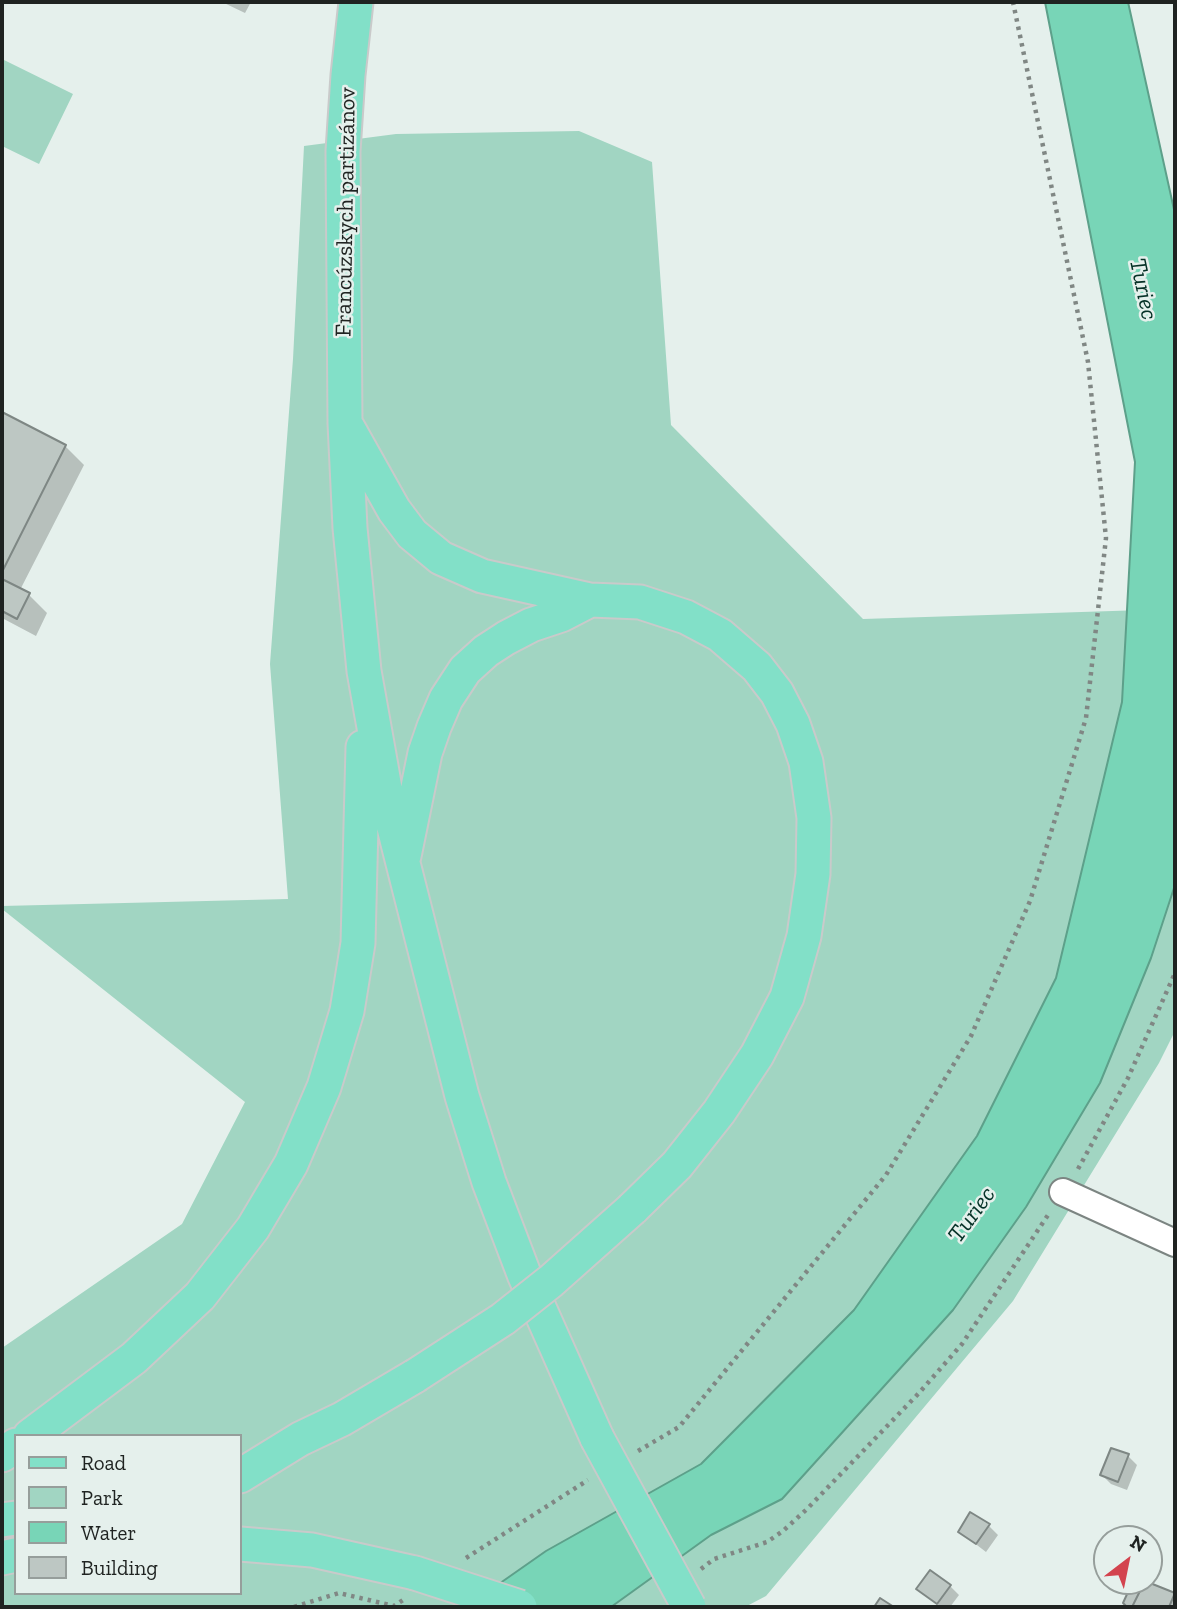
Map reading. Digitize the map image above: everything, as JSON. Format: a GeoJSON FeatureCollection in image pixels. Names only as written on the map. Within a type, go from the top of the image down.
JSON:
{"type":"FeatureCollection","features":[{"type":"Feature","properties":{"kind":"main road","name":"Francúzskych partizánov"},"geometry":{"type":"LineString","coordinates":[[356,2],[343,150],[345,423],[350,528],[365,671]]}},
{"type":"Feature","properties":{"kind":"main road"},"geometry":{"type":"LineString","coordinates":[[242,1475],[300,1439],[342,1419],[415,1376],[503,1318],[551,1281],[677,1165],[719,1112],[757,1055],[788,997],[804,936],[813,874],[814,818],[806,762],[793,724],[777,693],[757,667],[720,635],[686,617],[640,602],[590,600],[482,576],[441,558],[412,534],[394,510],[345,423]]}},
{"type":"Feature","properties":{"kind":"main road"},"geometry":{"type":"LineString","coordinates":[[402,865],[429,740],[446,699],[465,670],[506,638],[590,600]]}},
{"type":"Feature","properties":{"kind":"main road"},"geometry":{"type":"LineString","coordinates":[[365,671],[387,800],[402,865],[444,1031],[489,1182],[524,1274],[597,1438],[689,1607]]}},
{"type":"Feature","properties":{"kind":"main road"},"geometry":{"type":"LineString","coordinates":[[33,1434],[134,1358],[200,1296],[253,1228],[291,1164],[324,1087],[346,1011],[358,943],[365,671]]}},
{"type":"Feature","properties":{"kind":"main road"},"geometry":{"type":"LineString","coordinates":[[242,1454],[300,1439]]}},
{"type":"Feature","properties":{"kind":"main road"},"geometry":{"type":"LineString","coordinates":[[242,1544],[312,1550],[410,1586],[520,1607]]}},
{"type":"Feature","properties":{"kind":"lane"},"geometry":{"type":"LineString","coordinates":[[1063,1192],[1154,1236],[1175,1243]]}},
{"type":"Feature","properties":{"kind":"path"},"geometry":{"type":"LineString","coordinates":[[633,1454],[679,1427],[886,1175],[971,1036],[1030,901],[1086,718],[1106,538],[1104,511],[1088,362],[1013,2]]}},
{"type":"Feature","properties":{"kind":"path"},"geometry":{"type":"LineString","coordinates":[[692,1574],[714,1559],[767,1542],[783,1531],[919,1393],[962,1344],[1063,1192],[1108,1117],[1175,973]]}},
{"type":"Feature","properties":{"kind":"path"},"geometry":{"type":"LineString","coordinates":[[462,1561],[598,1474]]}},
{"type":"Feature","properties":{"kind":"path"},"geometry":{"type":"LineString","coordinates":[[294,1607],[339,1593],[394,1606],[410,1586]]}},
{"type":"Feature","properties":{"kind":"green space"},"geometry":{"type":"Polygon","coordinates":[[[2,59],[73,94],[39,164],[2,146],[2,59]]]}},
{"type":"Feature","properties":{"kind":"green space"},"geometry":{"type":"Polygon","coordinates":[[[579,131],[652,162],[671,425],[863,619],[1175,609],[1175,1031],[1159,1063],[1013,1301],[766,1596],[745,1607],[2,1607],[2,1348],[182,1224],[245,1102],[2,909],[2,906],[288,899],[270,664],[293,359],[304,146],[396,134],[579,131]]]}},
{"type":"Feature","properties":{"kind":"water","name":"Turiec"},"geometry":{"type":"Polygon","coordinates":[[[1045,2],[1128,2],[1175,214],[1175,885],[1151,958],[1100,1083],[1026,1207],[953,1310],[782,1499],[711,1535],[611,1607],[466,1607],[546,1551],[701,1464],[854,1310],[977,1136],[1056,978],[1122,702],[1135,462],[1045,2]]]}},
{"type":"Feature","properties":{"kind":"building"},"geometry":{"type":"Polygon","coordinates":[[[2,412],[66,445],[2,572],[2,412]]]}},
{"type":"Feature","properties":{"kind":"building"},"geometry":{"type":"Polygon","coordinates":[[[2,579],[30,593],[17,619],[2,611],[2,579]]]}},
{"type":"Feature","properties":{"kind":"building"},"geometry":{"type":"Polygon","coordinates":[[[1111,1448],[1129,1454],[1118,1482],[1100,1475],[1111,1448]]]}},
{"type":"Feature","properties":{"kind":"building"},"geometry":{"type":"Polygon","coordinates":[[[970,1512],[990,1524],[976,1544],[958,1532],[970,1512]]]}},
{"type":"Feature","properties":{"kind":"building"},"geometry":{"type":"Polygon","coordinates":[[[930,1570],[951,1585],[937,1604],[916,1589],[930,1570]]]}},
{"type":"Feature","properties":{"kind":"building"},"geometry":{"type":"Polygon","coordinates":[[[1163,1588],[1175,1593],[1169,1607],[1132,1607],[1138,1595],[1163,1595],[1163,1588]]]}},
{"type":"Feature","properties":{"kind":"building"},"geometry":{"type":"Polygon","coordinates":[[[1127,1595],[1138,1595],[1132,1607],[1123,1603],[1127,1595]]]}},
{"type":"Feature","properties":{"kind":"building"},"geometry":{"type":"Polygon","coordinates":[[[880,1598],[894,1607],[874,1607],[880,1598]]]}}]}
